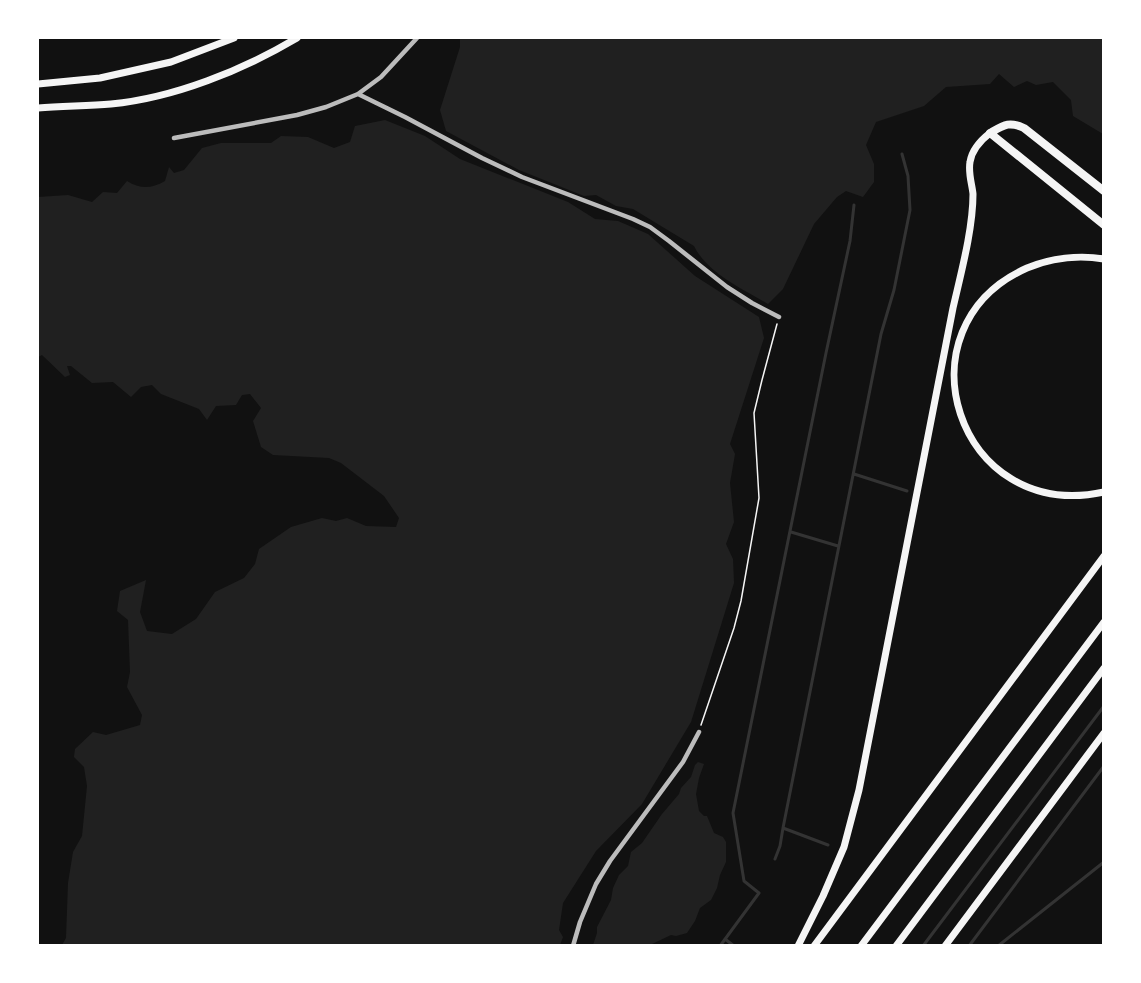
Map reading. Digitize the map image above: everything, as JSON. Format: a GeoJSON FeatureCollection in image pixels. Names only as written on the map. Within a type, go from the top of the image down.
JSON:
{"type":"FeatureCollection","features":[{"type":"Feature","properties":{"kind":"highway"},"geometry":{"type":"LineString","coordinates":[[1104,191],[1023,128],[1010,124],[990,133],[1104,225]]}},
{"type":"Feature","properties":{"kind":"main road"},"geometry":{"type":"LineString","coordinates":[[38,84],[100,78],[171,62],[234,38]]}},
{"type":"Feature","properties":{"kind":"main road"},"geometry":{"type":"LineString","coordinates":[[38,108],[112,104],[151,97],[208,81],[297,38]]}},
{"type":"Feature","properties":{"kind":"main road"},"geometry":{"type":"LineString","coordinates":[[798,945],[823,896],[844,847],[859,790],[964,260],[973,194],[970,162],[972,153],[980,141],[990,133]]}},
{"type":"Feature","properties":{"kind":"main road"},"geometry":{"type":"LineString","coordinates":[[1104,259],[1082,257],[1044,263],[1010,277],[994,288],[970,317],[956,355],[954,380],[956,401],[972,441],[1001,472],[1014,481],[1041,492],[1082,495],[1104,492]]}},
{"type":"Feature","properties":{"kind":"main road"},"geometry":{"type":"LineString","coordinates":[[814,945],[1104,556]]}},
{"type":"Feature","properties":{"kind":"main road"},"geometry":{"type":"LineString","coordinates":[[861,945],[1104,622]]}},
{"type":"Feature","properties":{"kind":"main road"},"geometry":{"type":"LineString","coordinates":[[896,945],[1104,668]]}},
{"type":"Feature","properties":{"kind":"main road"},"geometry":{"type":"LineString","coordinates":[[945,945],[1104,733]]}},
{"type":"Feature","properties":{"kind":"street"},"geometry":{"type":"LineString","coordinates":[[174,138],[297,115],[326,107],[358,94],[381,77],[417,38]]}},
{"type":"Feature","properties":{"kind":"street"},"geometry":{"type":"LineString","coordinates":[[358,94],[522,177],[650,227],[727,288],[779,317]]}},
{"type":"Feature","properties":{"kind":"street"},"geometry":{"type":"LineString","coordinates":[[573,945],[596,884],[610,861],[683,762],[699,732]]}},
{"type":"Feature","properties":{"kind":"path"},"geometry":{"type":"LineString","coordinates":[[699,732],[741,601],[759,498],[754,413],[779,317]]}},
{"type":"Feature","properties":{"kind":"shaded area"},"geometry":{"type":"Polygon","coordinates":[[[460,38],[1103,38],[1103,134],[1073,116],[1071,100],[1053,82],[1036,85],[1027,81],[1014,87],[999,74],[990,84],[946,87],[924,106],[876,122],[866,145],[874,164],[874,182],[863,197],[846,191],[837,197],[814,224],[783,289],[768,304],[717,272],[700,256],[694,246],[633,209],[616,206],[596,195],[584,196],[519,170],[446,131],[440,110],[460,47],[460,38]]]}},
{"type":"Feature","properties":{"kind":"shaded area"},"geometry":{"type":"Polygon","coordinates":[[[385,120],[425,136],[460,159],[568,202],[595,219],[618,221],[648,234],[695,276],[759,317],[764,338],[730,444],[735,454],[730,483],[734,522],[726,544],[733,559],[734,583],[691,722],[642,804],[596,851],[563,903],[559,930],[563,937],[560,945],[62,945],[66,938],[68,883],[73,852],[82,836],[87,786],[84,767],[74,757],[75,749],[93,732],[106,735],[140,725],[142,715],[127,687],[130,672],[128,620],[117,611],[120,591],[146,580],[140,612],[147,631],[172,634],[196,619],[215,592],[244,578],[255,564],[259,549],[291,527],[322,518],[336,521],[347,518],[366,526],[396,527],[399,518],[384,496],[341,463],[329,458],[273,455],[261,447],[253,421],[261,408],[250,394],[242,395],[236,405],[216,406],[207,420],[199,409],[161,394],[152,385],[141,387],[131,397],[113,382],[92,383],[71,366],[67,366],[70,375],[65,377],[42,355],[38,357],[38,197],[68,195],[92,202],[103,192],[117,193],[127,181],[136,186],[146,187],[160,184],[165,181],[169,167],[174,173],[184,170],[202,148],[221,143],[271,143],[281,136],[308,137],[334,148],[350,142],[355,126],[385,120]]]}},
{"type":"Feature","properties":{"kind":"shaded area"},"geometry":{"type":"Polygon","coordinates":[[[698,762],[704,764],[696,794],[699,811],[707,816],[714,833],[723,837],[726,842],[726,862],[711,900],[700,908],[687,933],[671,935],[650,945],[593,945],[597,927],[611,900],[619,875],[628,866],[631,852],[642,843],[679,794],[698,762]]]}},
{"type":"Feature","properties":{"kind":"waterway"},"geometry":{"type":"LineString","coordinates":[[783,828],[881,334],[894,290],[910,210],[908,176],[902,154]]}},
{"type":"Feature","properties":{"kind":"waterway"},"geometry":{"type":"LineString","coordinates":[[720,946],[759,893],[744,881],[733,813],[850,241],[854,205]]}},
{"type":"Feature","properties":{"kind":"waterway"},"geometry":{"type":"LineString","coordinates":[[854,474],[907,491]]}},
{"type":"Feature","properties":{"kind":"waterway"},"geometry":{"type":"LineString","coordinates":[[791,532],[838,546]]}},
{"type":"Feature","properties":{"kind":"waterway"},"geometry":{"type":"LineString","coordinates":[[923,946],[1104,706]]}},
{"type":"Feature","properties":{"kind":"waterway"},"geometry":{"type":"LineString","coordinates":[[969,946],[1104,766]]}},
{"type":"Feature","properties":{"kind":"waterway"},"geometry":{"type":"LineString","coordinates":[[775,859],[783,828],[828,845]]}},
{"type":"Feature","properties":{"kind":"waterway"},"geometry":{"type":"LineString","coordinates":[[998,946],[1104,862]]}},
{"type":"Feature","properties":{"kind":"waterway"},"geometry":{"type":"LineString","coordinates":[[725,939],[734,946]]}}]}
